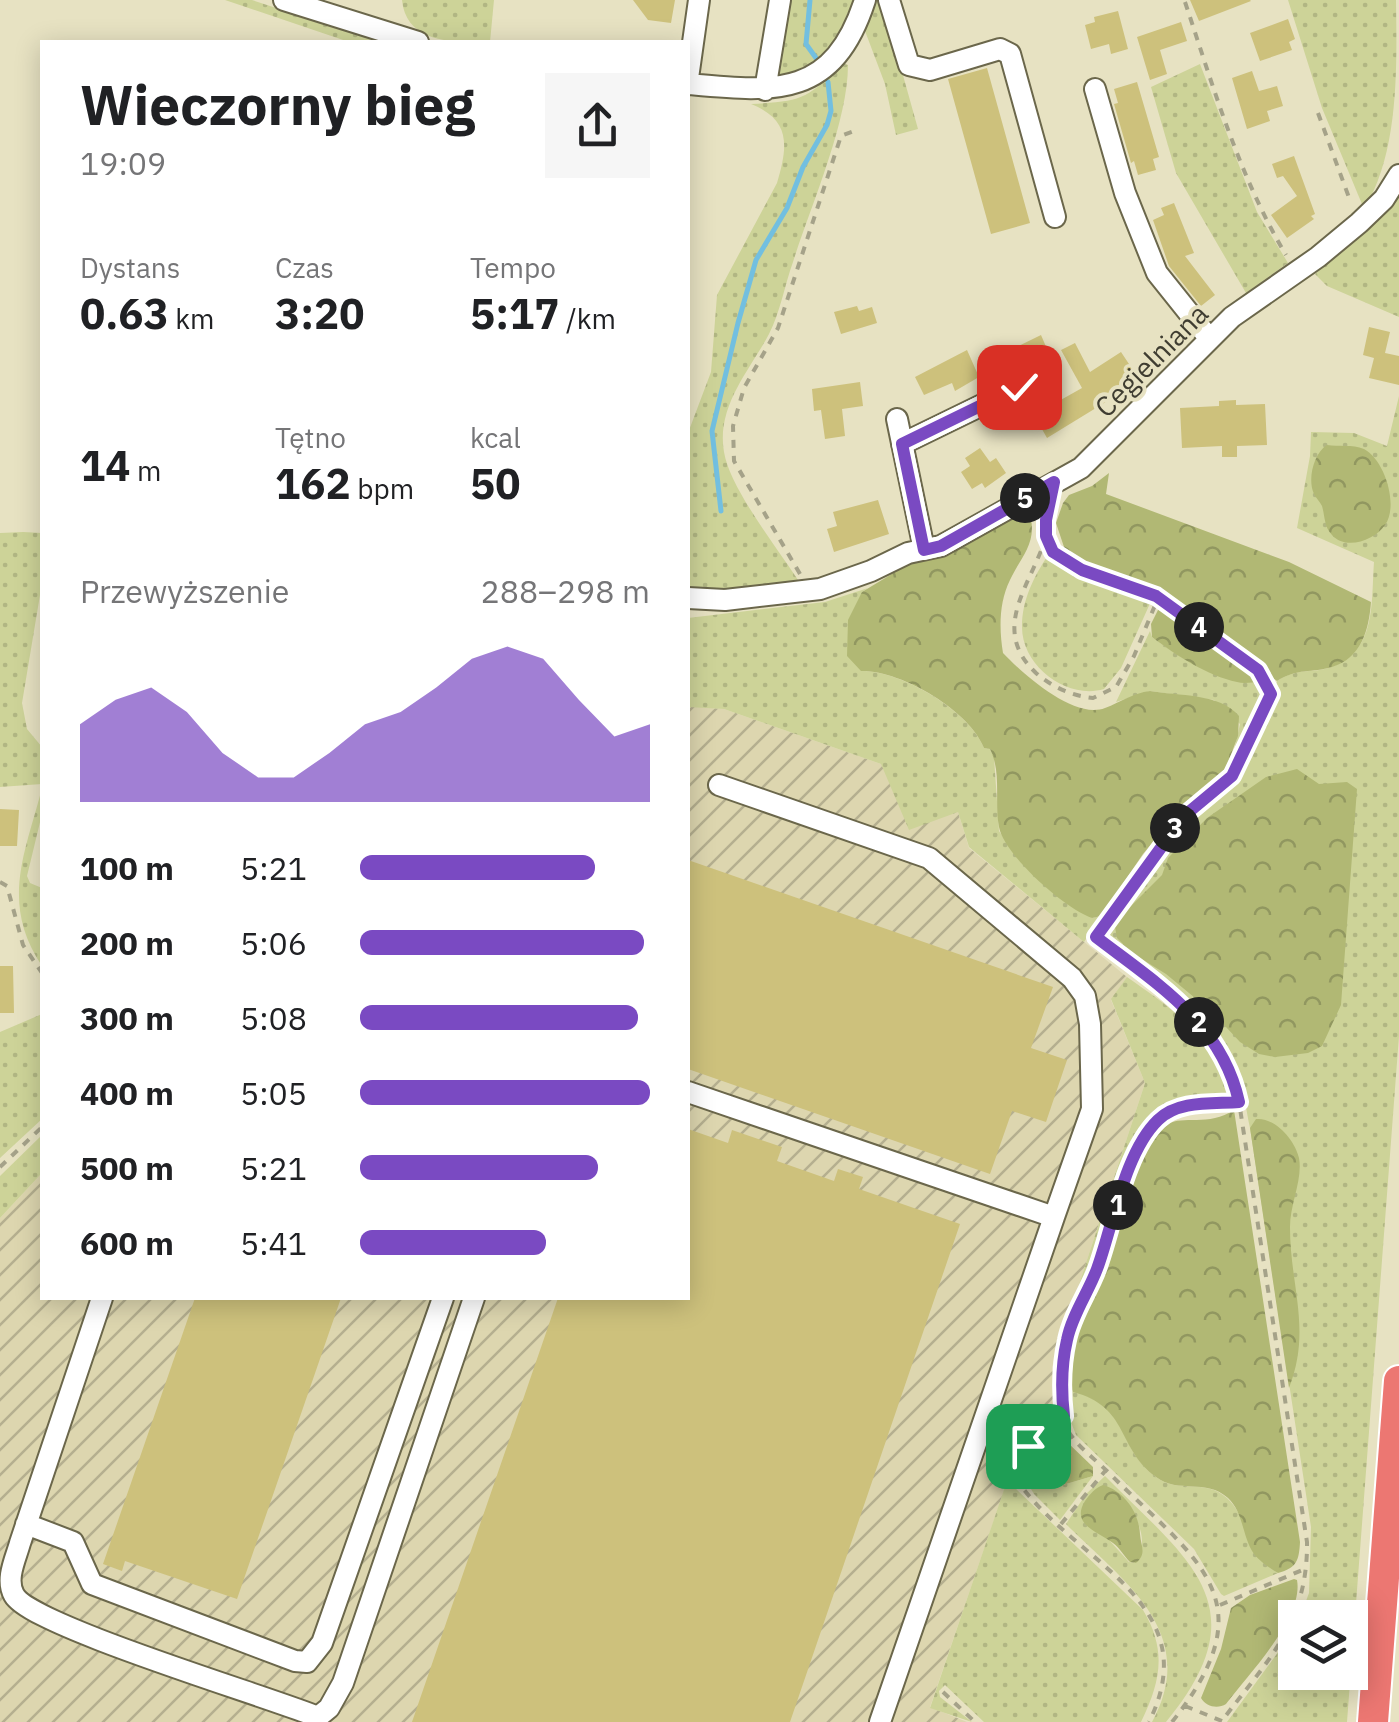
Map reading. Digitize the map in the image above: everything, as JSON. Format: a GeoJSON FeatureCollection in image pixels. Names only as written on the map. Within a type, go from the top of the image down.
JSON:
{"type":"FeatureCollection","features":[{"type":"Feature","properties":{"kind":"highway"},"geometry":{"type":"LineString","coordinates":[[1373,1722],[1399,1381]]}},
{"type":"Feature","properties":{"kind":"street"},"geometry":{"type":"LineString","coordinates":[[284,0],[412,40]]}},
{"type":"Feature","properties":{"kind":"street"},"geometry":{"type":"LineString","coordinates":[[690,66],[699,0]]}},
{"type":"Feature","properties":{"kind":"street"},"geometry":{"type":"LineString","coordinates":[[765,90],[780,0]]}},
{"type":"Feature","properties":{"kind":"street"},"geometry":{"type":"LineString","coordinates":[[690,81],[765,90],[805,80],[829,64],[852,32],[865,0]]}},
{"type":"Feature","properties":{"kind":"street"},"geometry":{"type":"LineString","coordinates":[[889,0],[906,61],[917,68],[930,70],[1000,49],[1010,54],[1055,217]]}},
{"type":"Feature","properties":{"kind":"street"},"geometry":{"type":"LineString","coordinates":[[1095,89],[1125,193],[1157,273],[1210,338]]}},
{"type":"Feature","properties":{"kind":"street","name":"Cegielniana"},"geometry":{"type":"LineString","coordinates":[[690,598],[726,600],[810,590],[941,546],[1081,468],[1232,316],[1359,223],[1384,200],[1399,175]]}},
{"type":"Feature","properties":{"kind":"street"},"geometry":{"type":"LineString","coordinates":[[902,444],[1019,387]]}},
{"type":"Feature","properties":{"kind":"street"},"geometry":{"type":"LineString","coordinates":[[897,419],[924,550]]}},
{"type":"Feature","properties":{"kind":"street"},"geometry":{"type":"LineString","coordinates":[[719,785],[929,858],[1072,978],[1085,996],[1090,1024],[1092,1109],[880,1722]]}},
{"type":"Feature","properties":{"kind":"street"},"geometry":{"type":"LineString","coordinates":[[690,1093],[1054,1217]]}},
{"type":"Feature","properties":{"kind":"street"},"geometry":{"type":"LineString","coordinates":[[101,1300],[10,1576],[14,1594],[32,1611],[79,1632],[317,1719],[329,1708],[343,1683],[473,1300]]}},
{"type":"Feature","properties":{"kind":"street"},"geometry":{"type":"LineString","coordinates":[[26,1524],[74,1542],[92,1584],[295,1661],[307,1662],[322,1643],[442,1300]]}},
{"type":"Feature","properties":{"kind":"path"},"geometry":{"type":"LineString","coordinates":[[1185,2],[1260,211],[1297,272]]}},
{"type":"Feature","properties":{"kind":"path"},"geometry":{"type":"LineString","coordinates":[[1318,114],[1359,223]]}},
{"type":"Feature","properties":{"kind":"path"},"geometry":{"type":"LineString","coordinates":[[810,590],[734,462],[733,426],[744,388],[778,328],[841,136],[854,132]]}},
{"type":"Feature","properties":{"kind":"path"},"geometry":{"type":"LineString","coordinates":[[1054,482],[1046,536],[1020,597],[1016,632],[1020,656],[1056,686],[1093,698],[1116,687],[1134,656],[1158,598]]}},
{"type":"Feature","properties":{"kind":"path"},"geometry":{"type":"LineString","coordinates":[[1046,536],[1053,552],[1069,564],[1158,598],[1258,670],[1271,694],[1232,776],[1184,816],[1096,937],[1189,1010],[1225,1058],[1239,1102],[1307,1542],[1307,1568],[1299,1608],[1289,1632],[1222,1722],[1185,1706]]}},
{"type":"Feature","properties":{"kind":"path"},"geometry":{"type":"LineString","coordinates":[[0,882],[7,886],[24,945],[40,971]]}},
{"type":"Feature","properties":{"kind":"path"},"geometry":{"type":"LineString","coordinates":[[1172,1722],[1212,1658],[1220,1625],[1219,1606],[1197,1562],[1072,1437],[1064,1416],[1060,1374],[1070,1330],[1097,1269],[1138,1150],[1156,1121],[1184,1106],[1239,1102]]}},
{"type":"Feature","properties":{"kind":"path"},"geometry":{"type":"LineString","coordinates":[[0,1166],[40,1129]]}},
{"type":"Feature","properties":{"kind":"path"},"geometry":{"type":"LineString","coordinates":[[1064,1416],[1028,1446],[1017,1472],[1018,1480],[1060,1526],[1138,1599],[1162,1637],[1162,1686],[1149,1722]]}},
{"type":"Feature","properties":{"kind":"path"},"geometry":{"type":"LineString","coordinates":[[1060,1526],[1106,1470]]}},
{"type":"Feature","properties":{"kind":"path"},"geometry":{"type":"LineString","coordinates":[[1219,1606],[1307,1568]]}},
{"type":"Feature","properties":{"kind":"path"},"geometry":{"type":"LineString","coordinates":[[943,1692],[975,1722]]}},
{"type":"Feature","properties":{"kind":"shaded area"},"geometry":{"type":"Polygon","coordinates":[[[690,706],[724,709],[881,764],[958,812],[969,848],[1127,977],[1111,1000],[1145,1083],[1052,1367],[1059,1410],[1021,1441],[930,1707],[967,1722],[0,1722],[0,1218],[40,1175],[40,1300],[690,1300],[690,706]]]}},
{"type":"Feature","properties":{"kind":"green space"},"geometry":{"type":"Polygon","coordinates":[[[225,0],[252,0],[374,40],[343,40],[225,0]]]}},
{"type":"Feature","properties":{"kind":"green space"},"geometry":{"type":"Polygon","coordinates":[[[402,0],[494,0],[490,40],[435,38],[413,25],[402,0]]]}},
{"type":"Feature","properties":{"kind":"green space"},"geometry":{"type":"Polygon","coordinates":[[[791,0],[853,0],[826,50],[806,66],[778,76],[791,0]]]}},
{"type":"Feature","properties":{"kind":"green space"},"geometry":{"type":"Polygon","coordinates":[[[876,0],[882,0],[918,129],[896,135],[885,84],[865,31],[876,0]]]}},
{"type":"Feature","properties":{"kind":"green space"},"geometry":{"type":"Polygon","coordinates":[[[1288,0],[1396,0],[1396,82],[1390,136],[1384,162],[1364,209],[1322,108],[1288,0]]]}},
{"type":"Feature","properties":{"kind":"green space"},"geometry":{"type":"Polygon","coordinates":[[[842,63],[848,65],[842,112],[776,317],[730,404],[723,435],[724,452],[735,483],[800,583],[740,591],[690,591],[690,428],[711,372],[717,295],[777,183],[783,157],[780,126],[764,110],[751,104],[793,99],[820,85],[842,63]]]}},
{"type":"Feature","properties":{"kind":"green space"},"geometry":{"type":"Polygon","coordinates":[[[1200,64],[1257,212],[1288,263],[1246,293],[1176,173],[1151,87],[1200,64]]]}},
{"type":"Feature","properties":{"kind":"green space"},"geometry":{"type":"Polygon","coordinates":[[[1399,196],[1399,317],[1327,286],[1315,274],[1399,196]]]}},
{"type":"Feature","properties":{"kind":"green space"},"geometry":{"type":"Polygon","coordinates":[[[1399,396],[1399,1036],[1356,1600],[1306,1600],[1311,1527],[1239,1074],[1229,1052],[1200,1013],[1103,937],[1183,823],[1234,782],[1275,697],[1277,681],[1292,674],[1331,667],[1357,650],[1369,624],[1374,562],[1297,528],[1311,432],[1354,433],[1387,446],[1399,396]]]}},
{"type":"Feature","properties":{"kind":"green space"},"geometry":{"type":"Polygon","coordinates":[[[1327,445],[1364,449],[1384,473],[1390,496],[1389,517],[1368,539],[1345,542],[1327,528],[1311,481],[1315,460],[1327,445]]]}},
{"type":"Feature","properties":{"kind":"green space"},"geometry":{"type":"Polygon","coordinates":[[[1109,473],[1106,494],[1289,562],[1371,602],[1366,632],[1357,650],[1332,667],[1298,672],[1277,681],[1158,590],[1084,566],[1065,550],[1056,523],[1069,495],[1092,486],[1109,473]]]}},
{"type":"Feature","properties":{"kind":"green space"},"geometry":{"type":"Polygon","coordinates":[[[1014,513],[1031,519],[1032,528],[1026,551],[1006,588],[1001,635],[1003,653],[1023,672],[1064,701],[1093,710],[1150,691],[1210,699],[1239,716],[1238,736],[1226,768],[1177,813],[1143,854],[1101,916],[1092,918],[1037,880],[1003,839],[994,758],[964,720],[914,685],[861,671],[847,656],[848,620],[862,592],[910,563],[940,556],[1014,513]]]}},
{"type":"Feature","properties":{"kind":"green space"},"geometry":{"type":"Polygon","coordinates":[[[0,533],[40,533],[40,595],[22,703],[27,729],[40,745],[40,784],[0,787],[0,533]]]}},
{"type":"Feature","properties":{"kind":"green space"},"geometry":{"type":"Polygon","coordinates":[[[1048,555],[1056,564],[1081,577],[1152,599],[1121,668],[1104,689],[1076,690],[1062,685],[1038,667],[1024,642],[1022,627],[1027,598],[1048,555]]]}},
{"type":"Feature","properties":{"kind":"green space"},"geometry":{"type":"Polygon","coordinates":[[[868,588],[862,592],[861,671],[895,677],[932,695],[964,720],[984,748],[990,749],[994,757],[999,831],[1020,861],[1092,918],[1101,916],[1084,942],[969,847],[958,812],[909,830],[881,764],[724,709],[690,707],[690,618],[825,602],[868,588]]]}},
{"type":"Feature","properties":{"kind":"green space"},"geometry":{"type":"Polygon","coordinates":[[[1164,605],[1261,682],[1240,683],[1215,675],[1181,658],[1152,637],[1151,624],[1164,605]]]}},
{"type":"Feature","properties":{"kind":"green space"},"geometry":{"type":"Polygon","coordinates":[[[1150,631],[1152,637],[1202,668],[1230,679],[1255,681],[1263,687],[1256,719],[1226,768],[1240,724],[1214,700],[1150,691],[1116,702],[1150,631]]]}},
{"type":"Feature","properties":{"kind":"green space"},"geometry":{"type":"Polygon","coordinates":[[[1297,769],[1319,784],[1347,782],[1357,789],[1341,1005],[1322,1046],[1308,1053],[1275,1057],[1259,1054],[1240,1042],[1212,1012],[1166,974],[1132,953],[1117,938],[1115,927],[1162,875],[1168,858],[1207,818],[1266,777],[1297,769]]]}},
{"type":"Feature","properties":{"kind":"green space"},"geometry":{"type":"Polygon","coordinates":[[[40,795],[40,822],[27,876],[30,883],[40,887],[40,962],[22,921],[19,899],[23,857],[40,795]]]}},
{"type":"Feature","properties":{"kind":"green space"},"geometry":{"type":"Polygon","coordinates":[[[1127,977],[1176,1013],[1202,1040],[1230,1094],[1226,1098],[1179,1101],[1162,1110],[1146,1127],[1122,1175],[1090,1278],[1067,1321],[1145,1083],[1111,999],[1127,977]]]}},
{"type":"Feature","properties":{"kind":"green space"},"geometry":{"type":"Polygon","coordinates":[[[40,1015],[40,1121],[0,1158],[0,1032],[40,1015]]]}},
{"type":"Feature","properties":{"kind":"green space"},"geometry":{"type":"Polygon","coordinates":[[[1234,1110],[1300,1542],[1296,1562],[1278,1573],[1254,1554],[1228,1498],[1211,1489],[1173,1485],[1156,1477],[1134,1454],[1114,1418],[1091,1399],[1073,1392],[1069,1377],[1077,1324],[1104,1269],[1144,1153],[1169,1124],[1215,1118],[1234,1110]]]}},
{"type":"Feature","properties":{"kind":"green space"},"geometry":{"type":"Polygon","coordinates":[[[1256,1119],[1283,1131],[1299,1158],[1290,1227],[1299,1346],[1289,1388],[1250,1128],[1256,1119]]]}},
{"type":"Feature","properties":{"kind":"green space"},"geometry":{"type":"Polygon","coordinates":[[[40,1137],[40,1175],[0,1218],[0,1176],[40,1137]]]}},
{"type":"Feature","properties":{"kind":"green space"},"geometry":{"type":"Polygon","coordinates":[[[1068,1380],[1074,1391],[1106,1408],[1134,1453],[1156,1477],[1173,1485],[1210,1489],[1227,1498],[1240,1515],[1258,1555],[1278,1573],[1221,1594],[1194,1549],[1076,1435],[1069,1417],[1068,1380]]]}},
{"type":"Feature","properties":{"kind":"green space"},"geometry":{"type":"Polygon","coordinates":[[[1056,1427],[1093,1467],[1093,1476],[1056,1487],[1025,1479],[1029,1456],[1056,1427]]]}},
{"type":"Feature","properties":{"kind":"green space"},"geometry":{"type":"Polygon","coordinates":[[[1011,1469],[1014,1487],[1143,1610],[1151,1625],[1158,1652],[1157,1679],[1141,1722],[984,1722],[945,1685],[939,1691],[940,1697],[972,1722],[930,1708],[1011,1469]]]}},
{"type":"Feature","properties":{"kind":"green space"},"geometry":{"type":"Polygon","coordinates":[[[1093,1476],[1060,1520],[1025,1479],[1056,1487],[1093,1476]]]}},
{"type":"Feature","properties":{"kind":"green space"},"geometry":{"type":"Polygon","coordinates":[[[1105,1476],[1186,1560],[1203,1587],[1211,1615],[1209,1646],[1194,1682],[1166,1722],[1152,1722],[1165,1690],[1167,1661],[1161,1635],[1149,1611],[1066,1524],[1086,1494],[1105,1476]],[[1124,1498],[1110,1541],[1129,1562],[1136,1563],[1142,1537],[1124,1498]]]}},
{"type":"Feature","properties":{"kind":"green space"},"geometry":{"type":"Polygon","coordinates":[[[1103,1485],[1124,1497],[1137,1518],[1142,1550],[1136,1563],[1088,1527],[1081,1516],[1085,1501],[1103,1485]]]}},
{"type":"Feature","properties":{"kind":"green space"},"geometry":{"type":"Polygon","coordinates":[[[1297,1580],[1295,1600],[1278,1600],[1278,1636],[1226,1704],[1216,1707],[1201,1698],[1221,1649],[1231,1608],[1250,1595],[1297,1580]]]}},
{"type":"Feature","properties":{"kind":"green space"},"geometry":{"type":"Polygon","coordinates":[[[1278,1652],[1278,1690],[1349,1690],[1347,1722],[1227,1722],[1278,1652]]]}},
{"type":"Feature","properties":{"kind":"building"},"geometry":{"type":"Polygon","coordinates":[[[633,0],[675,0],[671,23],[648,20],[633,0]]]}},
{"type":"Feature","properties":{"kind":"building"},"geometry":{"type":"Polygon","coordinates":[[[1190,0],[1250,0],[1251,1],[1199,21],[1190,0]]]}},
{"type":"Feature","properties":{"kind":"building"},"geometry":{"type":"Polygon","coordinates":[[[1118,11],[1128,49],[1111,54],[1109,44],[1091,49],[1085,25],[1095,22],[1094,17],[1118,11]]]}},
{"type":"Feature","properties":{"kind":"building"},"geometry":{"type":"Polygon","coordinates":[[[1288,19],[1295,39],[1289,42],[1292,50],[1260,61],[1250,33],[1288,19]]]}},
{"type":"Feature","properties":{"kind":"building"},"geometry":{"type":"Polygon","coordinates":[[[1181,22],[1187,41],[1160,50],[1167,74],[1150,80],[1137,37],[1181,22]]]}},
{"type":"Feature","properties":{"kind":"building"},"geometry":{"type":"Polygon","coordinates":[[[987,68],[1030,223],[991,234],[948,79],[987,68]]]}},
{"type":"Feature","properties":{"kind":"building"},"geometry":{"type":"Polygon","coordinates":[[[1252,71],[1259,91],[1277,86],[1283,106],[1267,111],[1270,121],[1247,129],[1232,78],[1252,71]]]}},
{"type":"Feature","properties":{"kind":"building"},"geometry":{"type":"Polygon","coordinates":[[[1137,82],[1159,157],[1153,159],[1156,170],[1138,175],[1114,104],[1118,103],[1114,89],[1137,82]]]}},
{"type":"Feature","properties":{"kind":"building"},"geometry":{"type":"Polygon","coordinates":[[[1294,156],[1315,214],[1311,216],[1314,219],[1287,238],[1271,215],[1297,196],[1283,176],[1277,178],[1272,164],[1294,156]]]}},
{"type":"Feature","properties":{"kind":"building"},"geometry":{"type":"Polygon","coordinates":[[[1174,203],[1194,253],[1185,256],[1215,295],[1201,306],[1169,266],[1153,220],[1164,215],[1161,208],[1174,203]]]}},
{"type":"Feature","properties":{"kind":"building"},"geometry":{"type":"Polygon","coordinates":[[[857,306],[859,311],[872,307],[877,323],[841,334],[834,312],[857,306]]]}},
{"type":"Feature","properties":{"kind":"building"},"geometry":{"type":"Polygon","coordinates":[[[1369,327],[1390,332],[1385,353],[1399,356],[1399,385],[1369,378],[1374,358],[1363,355],[1369,327]]]}},
{"type":"Feature","properties":{"kind":"building"},"geometry":{"type":"Polygon","coordinates":[[[1041,335],[1050,356],[1008,373],[1000,355],[1041,335]]]}},
{"type":"Feature","properties":{"kind":"building"},"geometry":{"type":"Polygon","coordinates":[[[1075,343],[1090,372],[1121,352],[1137,376],[1124,385],[1127,389],[1047,438],[1034,415],[1082,388],[1061,350],[1075,343]]]}},
{"type":"Feature","properties":{"kind":"building"},"geometry":{"type":"Polygon","coordinates":[[[967,350],[979,377],[955,391],[952,383],[924,395],[915,377],[967,350]]]}},
{"type":"Feature","properties":{"kind":"building"},"geometry":{"type":"Polygon","coordinates":[[[860,382],[863,406],[842,409],[845,436],[825,439],[821,410],[814,411],[812,389],[860,382]]]}},
{"type":"Feature","properties":{"kind":"building"},"geometry":{"type":"Polygon","coordinates":[[[1236,400],[1236,405],[1265,404],[1267,445],[1237,446],[1237,457],[1222,457],[1222,446],[1182,448],[1180,408],[1219,406],[1219,401],[1236,400]]]}},
{"type":"Feature","properties":{"kind":"building"},"geometry":{"type":"Polygon","coordinates":[[[980,448],[990,462],[996,458],[1006,473],[985,488],[982,483],[972,489],[961,472],[970,466],[965,458],[980,448]]]}},
{"type":"Feature","properties":{"kind":"building"},"geometry":{"type":"Polygon","coordinates":[[[878,500],[889,534],[834,552],[827,529],[837,526],[833,512],[878,500]]]}},
{"type":"Feature","properties":{"kind":"building"},"geometry":{"type":"Polygon","coordinates":[[[0,809],[19,810],[17,846],[0,846],[0,809]]]}},
{"type":"Feature","properties":{"kind":"building"},"geometry":{"type":"Polygon","coordinates":[[[690,861],[1053,987],[1031,1048],[1067,1060],[1046,1122],[1012,1111],[990,1174],[690,1070],[690,861]]]}},
{"type":"Feature","properties":{"kind":"building"},"geometry":{"type":"Polygon","coordinates":[[[0,966],[13,966],[14,1013],[0,1013],[0,966]]]}},
{"type":"Feature","properties":{"kind":"building"},"geometry":{"type":"Polygon","coordinates":[[[690,1130],[728,1143],[732,1130],[782,1147],[777,1161],[834,1181],[838,1169],[863,1177],[859,1189],[960,1224],[790,1722],[412,1722],[557,1300],[690,1300],[690,1130]]]}},
{"type":"Feature","properties":{"kind":"building"},"geometry":{"type":"Polygon","coordinates":[[[194,1300],[340,1300],[237,1599],[125,1561],[122,1571],[103,1564],[194,1300]]]}},
{"type":"Feature","properties":{"kind":"waterway"},"geometry":{"type":"LineString","coordinates":[[810,0],[806,44],[816,58]]}},
{"type":"Feature","properties":{"kind":"waterway"},"geometry":{"type":"LineString","coordinates":[[721,511],[712,431],[738,323],[756,260],[787,208],[803,167],[827,125],[831,111],[828,82]]}},
{"type":"Feature","properties":{"kind":"route"},"geometry":{"type":"LineString","coordinates":[[1019,387],[902,444],[924,550],[941,546],[1054,482],[1046,520],[1046,536],[1053,552],[1082,570],[1156,596],[1258,670],[1271,694],[1232,776],[1184,816],[1096,937],[1189,1010],[1225,1058],[1239,1102],[1184,1106],[1170,1111],[1156,1121],[1147,1135],[1126,1180],[1092,1282],[1070,1330],[1060,1374],[1064,1416],[1028,1446]]}}]}
